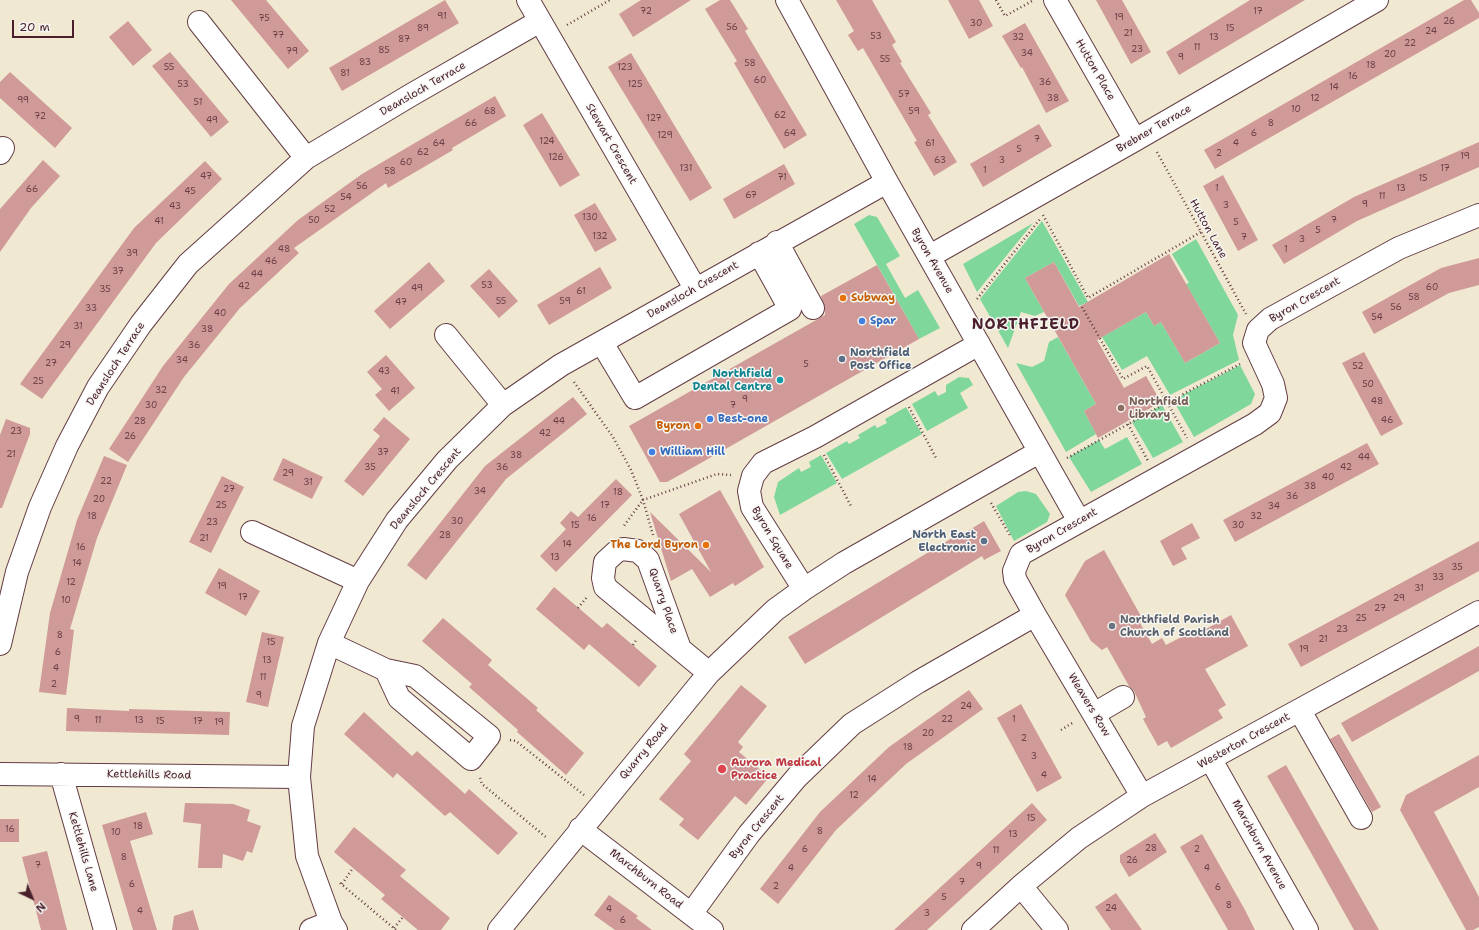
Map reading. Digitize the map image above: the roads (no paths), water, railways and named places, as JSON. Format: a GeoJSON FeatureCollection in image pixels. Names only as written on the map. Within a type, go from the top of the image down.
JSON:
{"type":"FeatureCollection","features":[{"type":"Feature","properties":{"kind":"street","name":"Stewart Crescent"},"geometry":{"type":"LineString","coordinates":[[528,0],[695,288]]}},
{"type":"Feature","properties":{"kind":"street","name":"Byron Avenue"},"geometry":{"type":"LineString","coordinates":[[787,0],[887,182],[1079,521]]}},
{"type":"Feature","properties":{"kind":"street","name":"Hutton Place"},"geometry":{"type":"LineString","coordinates":[[1055,0],[1141,137]]}},
{"type":"Feature","properties":{"kind":"street","name":"Brebner Terrace"},"geometry":{"type":"LineString","coordinates":[[930,256],[1141,137],[1377,0]]}},
{"type":"Feature","properties":{"kind":"street"},"geometry":{"type":"LineString","coordinates":[[199,22],[306,158]]}},
{"type":"Feature","properties":{"kind":"street","name":"Deansloch Terrace"},"geometry":{"type":"LineString","coordinates":[[0,644],[17,572],[40,508],[67,446],[98,387],[141,324],[188,264],[306,158],[411,95],[544,28]]}},
{"type":"Feature","properties":{"kind":"street","name":"Deansloch Crescent"},"geometry":{"type":"LineString","coordinates":[[334,926],[307,856],[298,778],[303,726],[329,643],[358,581],[397,520],[447,460],[503,405],[561,365],[768,247],[887,182]]}},
{"type":"Feature","properties":{"kind":"street","name":"Byron Crescent"},"geometry":{"type":"LineString","coordinates":[[691,914],[749,834],[788,788],[852,724],[918,682],[1035,615],[1015,579],[1014,571],[1021,554],[1256,424],[1270,413],[1276,398],[1273,384],[1258,355],[1254,343],[1258,330],[1270,319],[1400,248],[1479,215]]}},
{"type":"Feature","properties":{"kind":"street"},"geometry":{"type":"LineString","coordinates":[[768,247],[813,308]]}},
{"type":"Feature","properties":{"kind":"street"},"geometry":{"type":"LineString","coordinates":[[602,343],[635,398],[777,317],[790,309],[768,247]]}},
{"type":"Feature","properties":{"kind":"street"},"geometry":{"type":"LineString","coordinates":[[446,335],[503,405]]}},
{"type":"Feature","properties":{"kind":"street","name":"Byron Square"},"geometry":{"type":"LineString","coordinates":[[804,589],[752,507],[749,491],[753,476],[763,463],[815,437],[979,344]]}},
{"type":"Feature","properties":{"kind":"street"},"geometry":{"type":"LineString","coordinates":[[804,589],[844,563],[981,485],[1044,460]]}},
{"type":"Feature","properties":{"kind":"street"},"geometry":{"type":"LineString","coordinates":[[252,532],[358,581]]}},
{"type":"Feature","properties":{"kind":"street","name":"Quarry Road"},"geometry":{"type":"LineString","coordinates":[[499,930],[598,806],[709,673],[775,610],[804,589]]}},
{"type":"Feature","properties":{"kind":"street","name":"Westerton Crescent"},"geometry":{"type":"LineString","coordinates":[[973,930],[1021,886],[1079,838],[1142,796],[1211,760],[1479,612]]}},
{"type":"Feature","properties":{"kind":"street","name":"Weavers Row"},"geometry":{"type":"LineString","coordinates":[[1035,615],[1142,796]]}},
{"type":"Feature","properties":{"kind":"street"},"geometry":{"type":"LineString","coordinates":[[329,643],[386,670],[415,676],[489,736],[471,759],[398,698],[386,670]]}},
{"type":"Feature","properties":{"kind":"street","name":"Quarry Place"},"geometry":{"type":"LineString","coordinates":[[678,646],[709,673]]}},
{"type":"Feature","properties":{"kind":"street"},"geometry":{"type":"LineString","coordinates":[[1094,714],[1123,697]]}},
{"type":"Feature","properties":{"kind":"street"},"geometry":{"type":"LineString","coordinates":[[1300,711],[1361,818]]}},
{"type":"Feature","properties":{"kind":"street","name":"Marchburn Avenue"},"geometry":{"type":"LineString","coordinates":[[1211,760],[1307,930]]}},
{"type":"Feature","properties":{"kind":"street","name":"Kettlehills Road"},"geometry":{"type":"LineString","coordinates":[[0,774],[298,778]]}},
{"type":"Feature","properties":{"kind":"street","name":"Kettlehills Lane"},"geometry":{"type":"LineString","coordinates":[[61,774],[105,930]]}},
{"type":"Feature","properties":{"kind":"street","name":"Marchburn Road"},"geometry":{"type":"LineString","coordinates":[[580,829],[712,930]]}},
{"type":"Feature","properties":{"kind":"street"},"geometry":{"type":"LineString","coordinates":[[1021,886],[1057,930]]}},
{"type":"Feature","properties":{"kind":"street"},"geometry":{"type":"LineString","coordinates":[[311,930],[334,926]]}},
{"type":"Feature","properties":{"kind":"place","name":"Subway"},"geometry":{"type":"Point","coordinates":[843,298]}},
{"type":"Feature","properties":{"kind":"place","name":"Spar"},"geometry":{"type":"Point","coordinates":[862,321]}},
{"type":"Feature","properties":{"kind":"place","name":"Northfield Post Office"},"geometry":{"type":"Point","coordinates":[842,359]}},
{"type":"Feature","properties":{"kind":"place","name":"Northfield Dental Centre"},"geometry":{"type":"Point","coordinates":[780,380]}},
{"type":"Feature","properties":{"kind":"place","name":"Northfield Library"},"geometry":{"type":"Point","coordinates":[1121,408]}},
{"type":"Feature","properties":{"kind":"place","name":"Best-one"},"geometry":{"type":"Point","coordinates":[710,419]}},
{"type":"Feature","properties":{"kind":"place","name":"Byron"},"geometry":{"type":"Point","coordinates":[698,426]}},
{"type":"Feature","properties":{"kind":"place","name":"William Hill"},"geometry":{"type":"Point","coordinates":[652,452]}},
{"type":"Feature","properties":{"kind":"place","name":"North East Electronic"},"geometry":{"type":"Point","coordinates":[984,541]}},
{"type":"Feature","properties":{"kind":"place","name":"The Lord Byron"},"geometry":{"type":"Point","coordinates":[706,545]}},
{"type":"Feature","properties":{"kind":"place","name":"Northfield Parish Church of Scotland"},"geometry":{"type":"Point","coordinates":[1112,626]}},
{"type":"Feature","properties":{"kind":"place","name":"Aurora Medical Practice"},"geometry":{"type":"Point","coordinates":[722,769]}},
{"type":"Feature","properties":{"kind":"district","name":"NORTHFIELD"},"geometry":{"type":"Point","coordinates":[1026,325]}}]}
